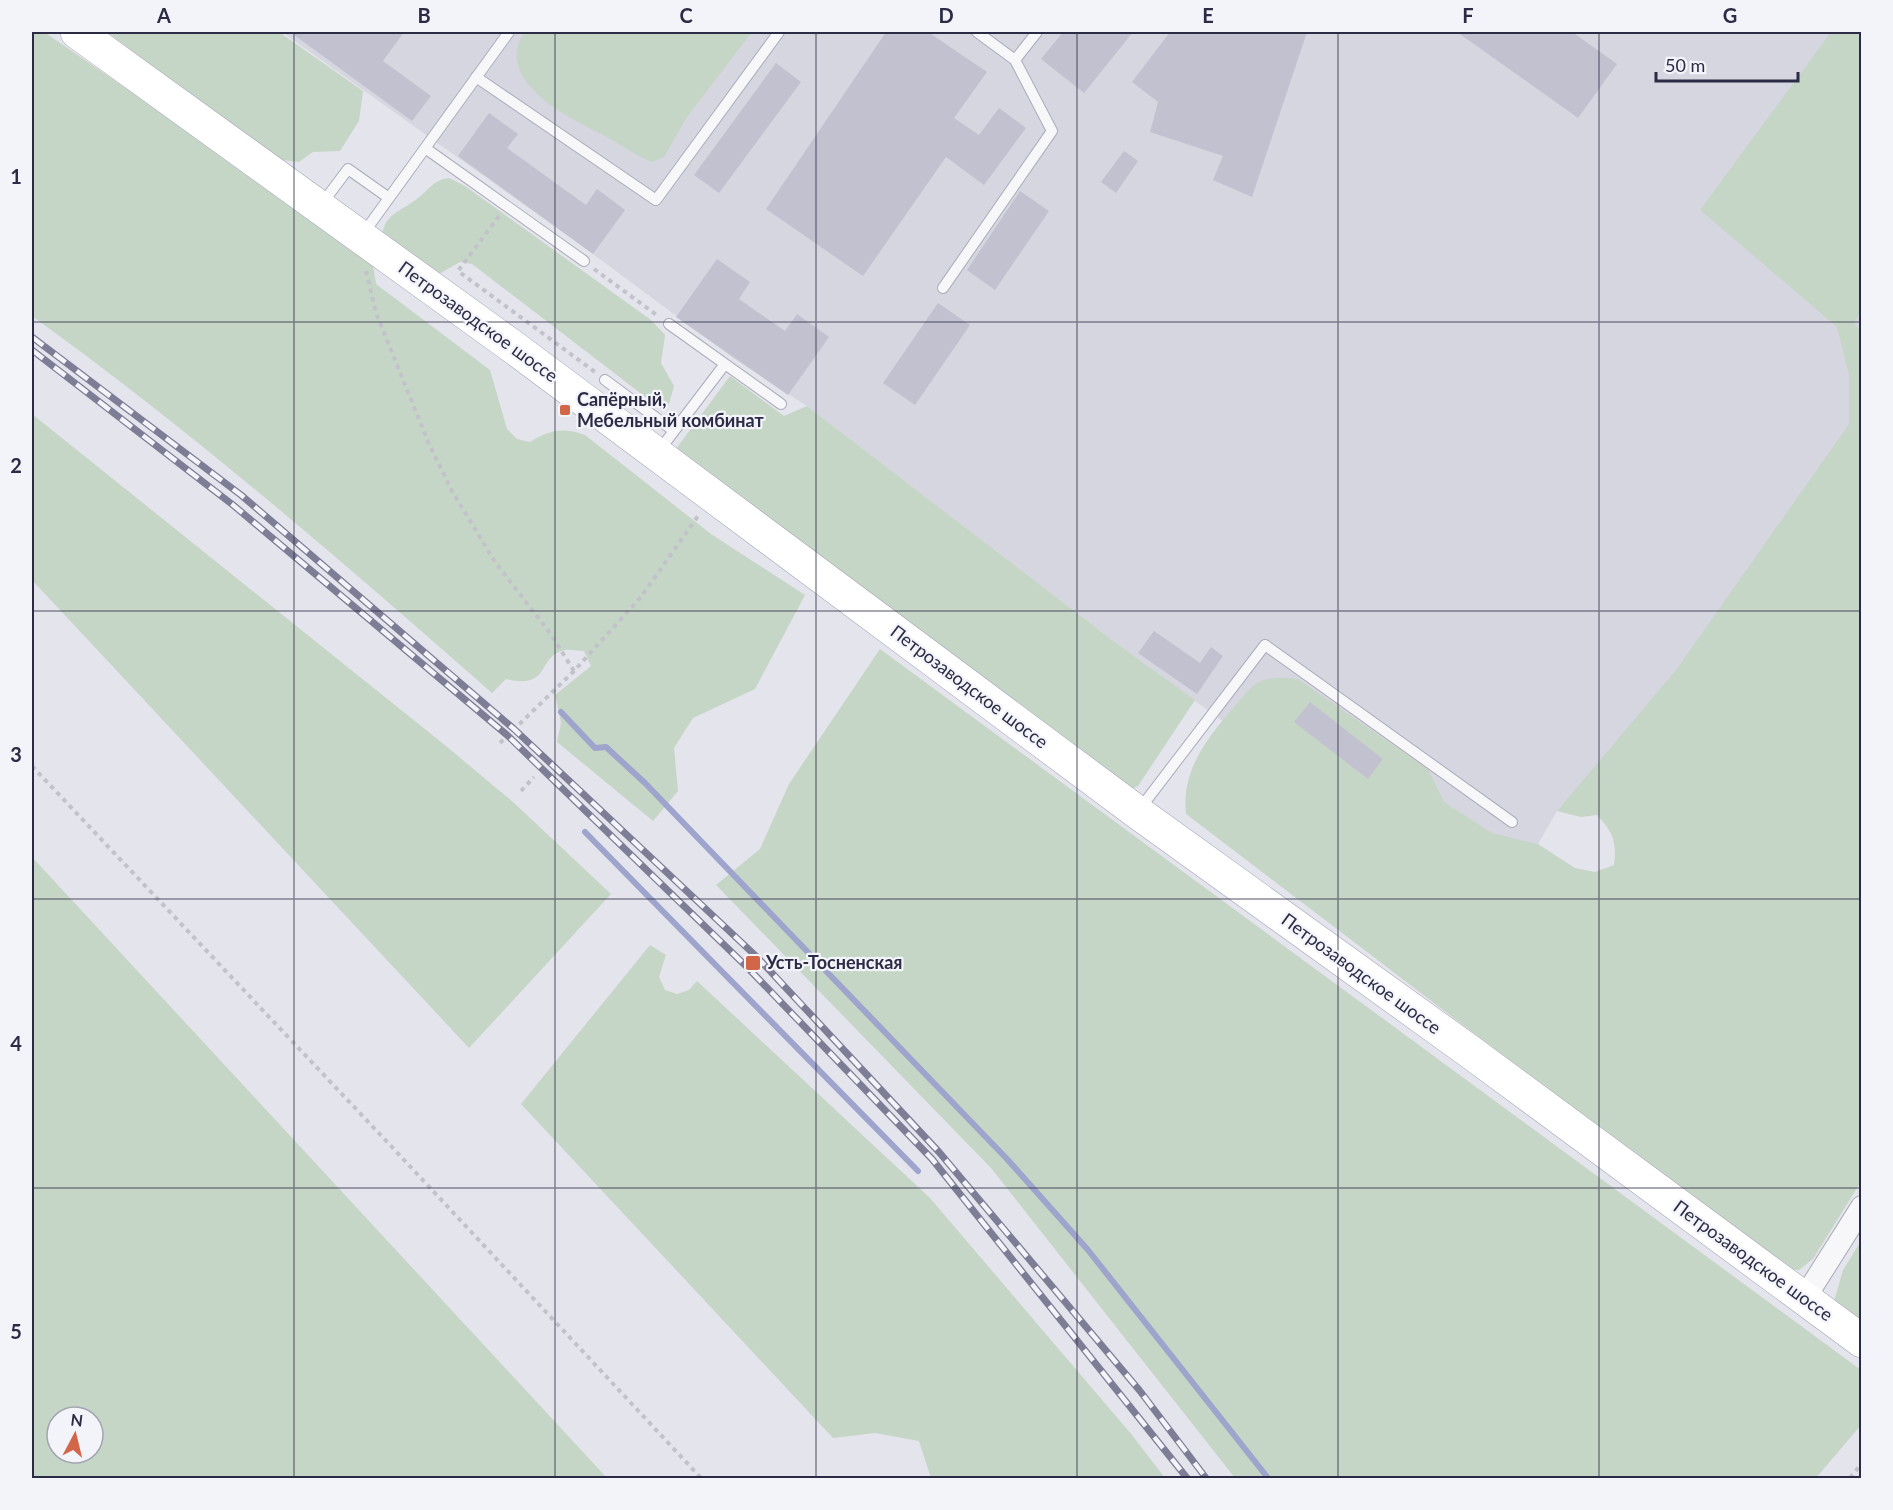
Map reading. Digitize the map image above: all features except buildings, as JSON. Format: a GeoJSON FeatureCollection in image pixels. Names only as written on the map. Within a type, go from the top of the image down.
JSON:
{"type":"FeatureCollection","features":[{"type":"Feature","properties":{"kind":"main road","name":"Петрозаводское шоссе"},"geometry":{"type":"LineString","coordinates":[[77,32],[319,208],[665,443],[711,496],[1137,812],[1862,1341]]}},
{"type":"Feature","properties":{"kind":"street"},"geometry":{"type":"LineString","coordinates":[[1804,1299],[1862,1208]]}},
{"type":"Feature","properties":{"kind":"lane"},"geometry":{"type":"LineString","coordinates":[[361,237],[509,32]]}},
{"type":"Feature","properties":{"kind":"lane"},"geometry":{"type":"LineString","coordinates":[[476,77],[656,200],[779,32]]}},
{"type":"Feature","properties":{"kind":"lane"},"geometry":{"type":"LineString","coordinates":[[943,288],[1052,130],[1015,60],[977,32]]}},
{"type":"Feature","properties":{"kind":"lane"},"geometry":{"type":"LineString","coordinates":[[1015,60],[1037,32]]}},
{"type":"Feature","properties":{"kind":"lane"},"geometry":{"type":"LineString","coordinates":[[425,148],[584,261]]}},
{"type":"Feature","properties":{"kind":"lane"},"geometry":{"type":"LineString","coordinates":[[319,208],[348,169],[389,198]]}},
{"type":"Feature","properties":{"kind":"lane"},"geometry":{"type":"LineString","coordinates":[[669,324],[781,404]]}},
{"type":"Feature","properties":{"kind":"lane"},"geometry":{"type":"LineString","coordinates":[[605,380],[665,443],[725,364]]}},
{"type":"Feature","properties":{"kind":"lane"},"geometry":{"type":"LineString","coordinates":[[1137,812],[1264,645],[1512,822]]}},
{"type":"Feature","properties":{"kind":"path"},"geometry":{"type":"LineString","coordinates":[[506,206],[458,271],[605,380]]}},
{"type":"Feature","properties":{"kind":"path"},"geometry":{"type":"LineString","coordinates":[[361,237],[376,313],[429,444],[447,482],[495,562],[550,633],[573,671]]}},
{"type":"Feature","properties":{"kind":"path"},"geometry":{"type":"LineString","coordinates":[[584,261],[669,324]]}},
{"type":"Feature","properties":{"kind":"path"},"geometry":{"type":"LineString","coordinates":[[500,742],[573,671],[641,597],[711,496]]}},
{"type":"Feature","properties":{"kind":"path"},"geometry":{"type":"LineString","coordinates":[[32,766],[399,1154],[701,1479]]}},
{"type":"Feature","properties":{"kind":"path"},"geometry":{"type":"LineString","coordinates":[[521,791],[534,777]]}},
{"type":"Feature","properties":{"kind":"path"},"geometry":{"type":"LineString","coordinates":[[1850,1479],[1862,1463]]}},
{"type":"Feature","properties":{"kind":"shaded area"},"geometry":{"type":"Polygon","coordinates":[[[282,32],[1861,32],[1861,671],[1668,686],[1557,811],[1538,844],[1489,916],[1116,643],[807,406],[733,358],[593,254],[282,32]]]}},
{"type":"Feature","properties":{"kind":"green space"},"geometry":{"type":"Polygon","coordinates":[[[32,32],[44,32],[213,148],[373,265],[376,284],[490,370],[507,429],[517,439],[530,442],[556,431],[570,431],[585,435],[711,534],[805,595],[755,689],[693,718],[674,748],[678,791],[653,821],[557,742],[561,723],[555,695],[591,666],[584,651],[567,650],[556,653],[542,671],[531,680],[506,679],[492,693],[380,595],[209,452],[151,405],[32,316],[32,32]]]}},
{"type":"Feature","properties":{"kind":"green space"},"geometry":{"type":"Polygon","coordinates":[[[107,32],[279,32],[363,91],[359,121],[340,151],[313,152],[299,162],[282,160],[264,152],[107,32]]]}},
{"type":"Feature","properties":{"kind":"green space"},"geometry":{"type":"Polygon","coordinates":[[[524,32],[752,32],[687,117],[664,157],[652,162],[572,118],[539,95],[526,81],[518,66],[517,50],[524,32]]]}},
{"type":"Feature","properties":{"kind":"green space"},"geometry":{"type":"Polygon","coordinates":[[[1831,32],[1861,32],[1862,308],[1854,324],[1862,331],[1862,1180],[1813,1259],[1799,1270],[1783,1269],[1186,814],[1186,798],[1192,769],[1198,756],[1214,731],[1248,691],[1258,683],[1269,679],[1298,679],[1428,769],[1444,802],[1492,833],[1538,844],[1575,868],[1595,872],[1614,865],[1613,838],[1597,815],[1581,817],[1557,811],[1676,670],[1849,424],[1849,375],[1837,327],[1700,210],[1831,32]]]}},
{"type":"Feature","properties":{"kind":"green space"},"geometry":{"type":"Polygon","coordinates":[[[449,178],[465,186],[651,320],[665,335],[661,363],[674,386],[669,404],[661,408],[648,399],[472,264],[460,262],[439,274],[383,237],[386,223],[394,214],[435,183],[449,178]]]}},
{"type":"Feature","properties":{"kind":"green space"},"geometry":{"type":"Polygon","coordinates":[[[730,376],[784,416],[807,406],[1116,643],[1195,700],[1138,786],[1125,792],[673,453],[730,376]]]}},
{"type":"Feature","properties":{"kind":"green space"},"geometry":{"type":"Polygon","coordinates":[[[32,414],[446,746],[513,802],[611,894],[469,1048],[32,580],[32,414]]]}},
{"type":"Feature","properties":{"kind":"green space"},"geometry":{"type":"Polygon","coordinates":[[[880,649],[1861,1370],[1861,1425],[1816,1478],[1235,1478],[991,1168],[716,885],[760,849],[789,784],[880,649]]]}},
{"type":"Feature","properties":{"kind":"green space"},"geometry":{"type":"Polygon","coordinates":[[[32,857],[607,1478],[32,1478],[32,857]]]}},
{"type":"Feature","properties":{"kind":"green space"},"geometry":{"type":"Polygon","coordinates":[[[650,945],[666,955],[659,977],[665,990],[677,994],[689,990],[697,981],[930,1198],[1132,1435],[1165,1478],[931,1478],[919,1441],[875,1433],[833,1438],[521,1104],[650,945]]]}},
{"type":"Feature","properties":{"kind":"green space"},"geometry":{"type":"Polygon","coordinates":[[[1861,1241],[1861,1328],[1833,1305],[1843,1270],[1861,1241]]]}},
{"type":"Feature","properties":{"kind":"waterway"},"geometry":{"type":"LineString","coordinates":[[561,712],[595,748],[606,747],[645,783],[1007,1159],[1088,1250],[1268,1478]]}},
{"type":"Feature","properties":{"kind":"waterway"},"geometry":{"type":"LineString","coordinates":[[585,832],[918,1171]]}},
{"type":"Feature","properties":{"kind":"railway"},"geometry":{"type":"LineString","coordinates":[[32,337],[241,495],[514,729],[758,958],[939,1152],[1140,1391],[1206,1478]]}},
{"type":"Feature","properties":{"kind":"railway"},"geometry":{"type":"LineString","coordinates":[[32,350],[233,505],[507,735],[748,968],[932,1159],[1187,1478]]}},
{"type":"Feature","properties":{"kind":"place","name":"Сапёрный, Мебельный комбинат"},"geometry":{"type":"Point","coordinates":[565,410]}},
{"type":"Feature","properties":{"kind":"place","name":"Усть-Тосненская"},"geometry":{"type":"Point","coordinates":[753,963]}}]}
